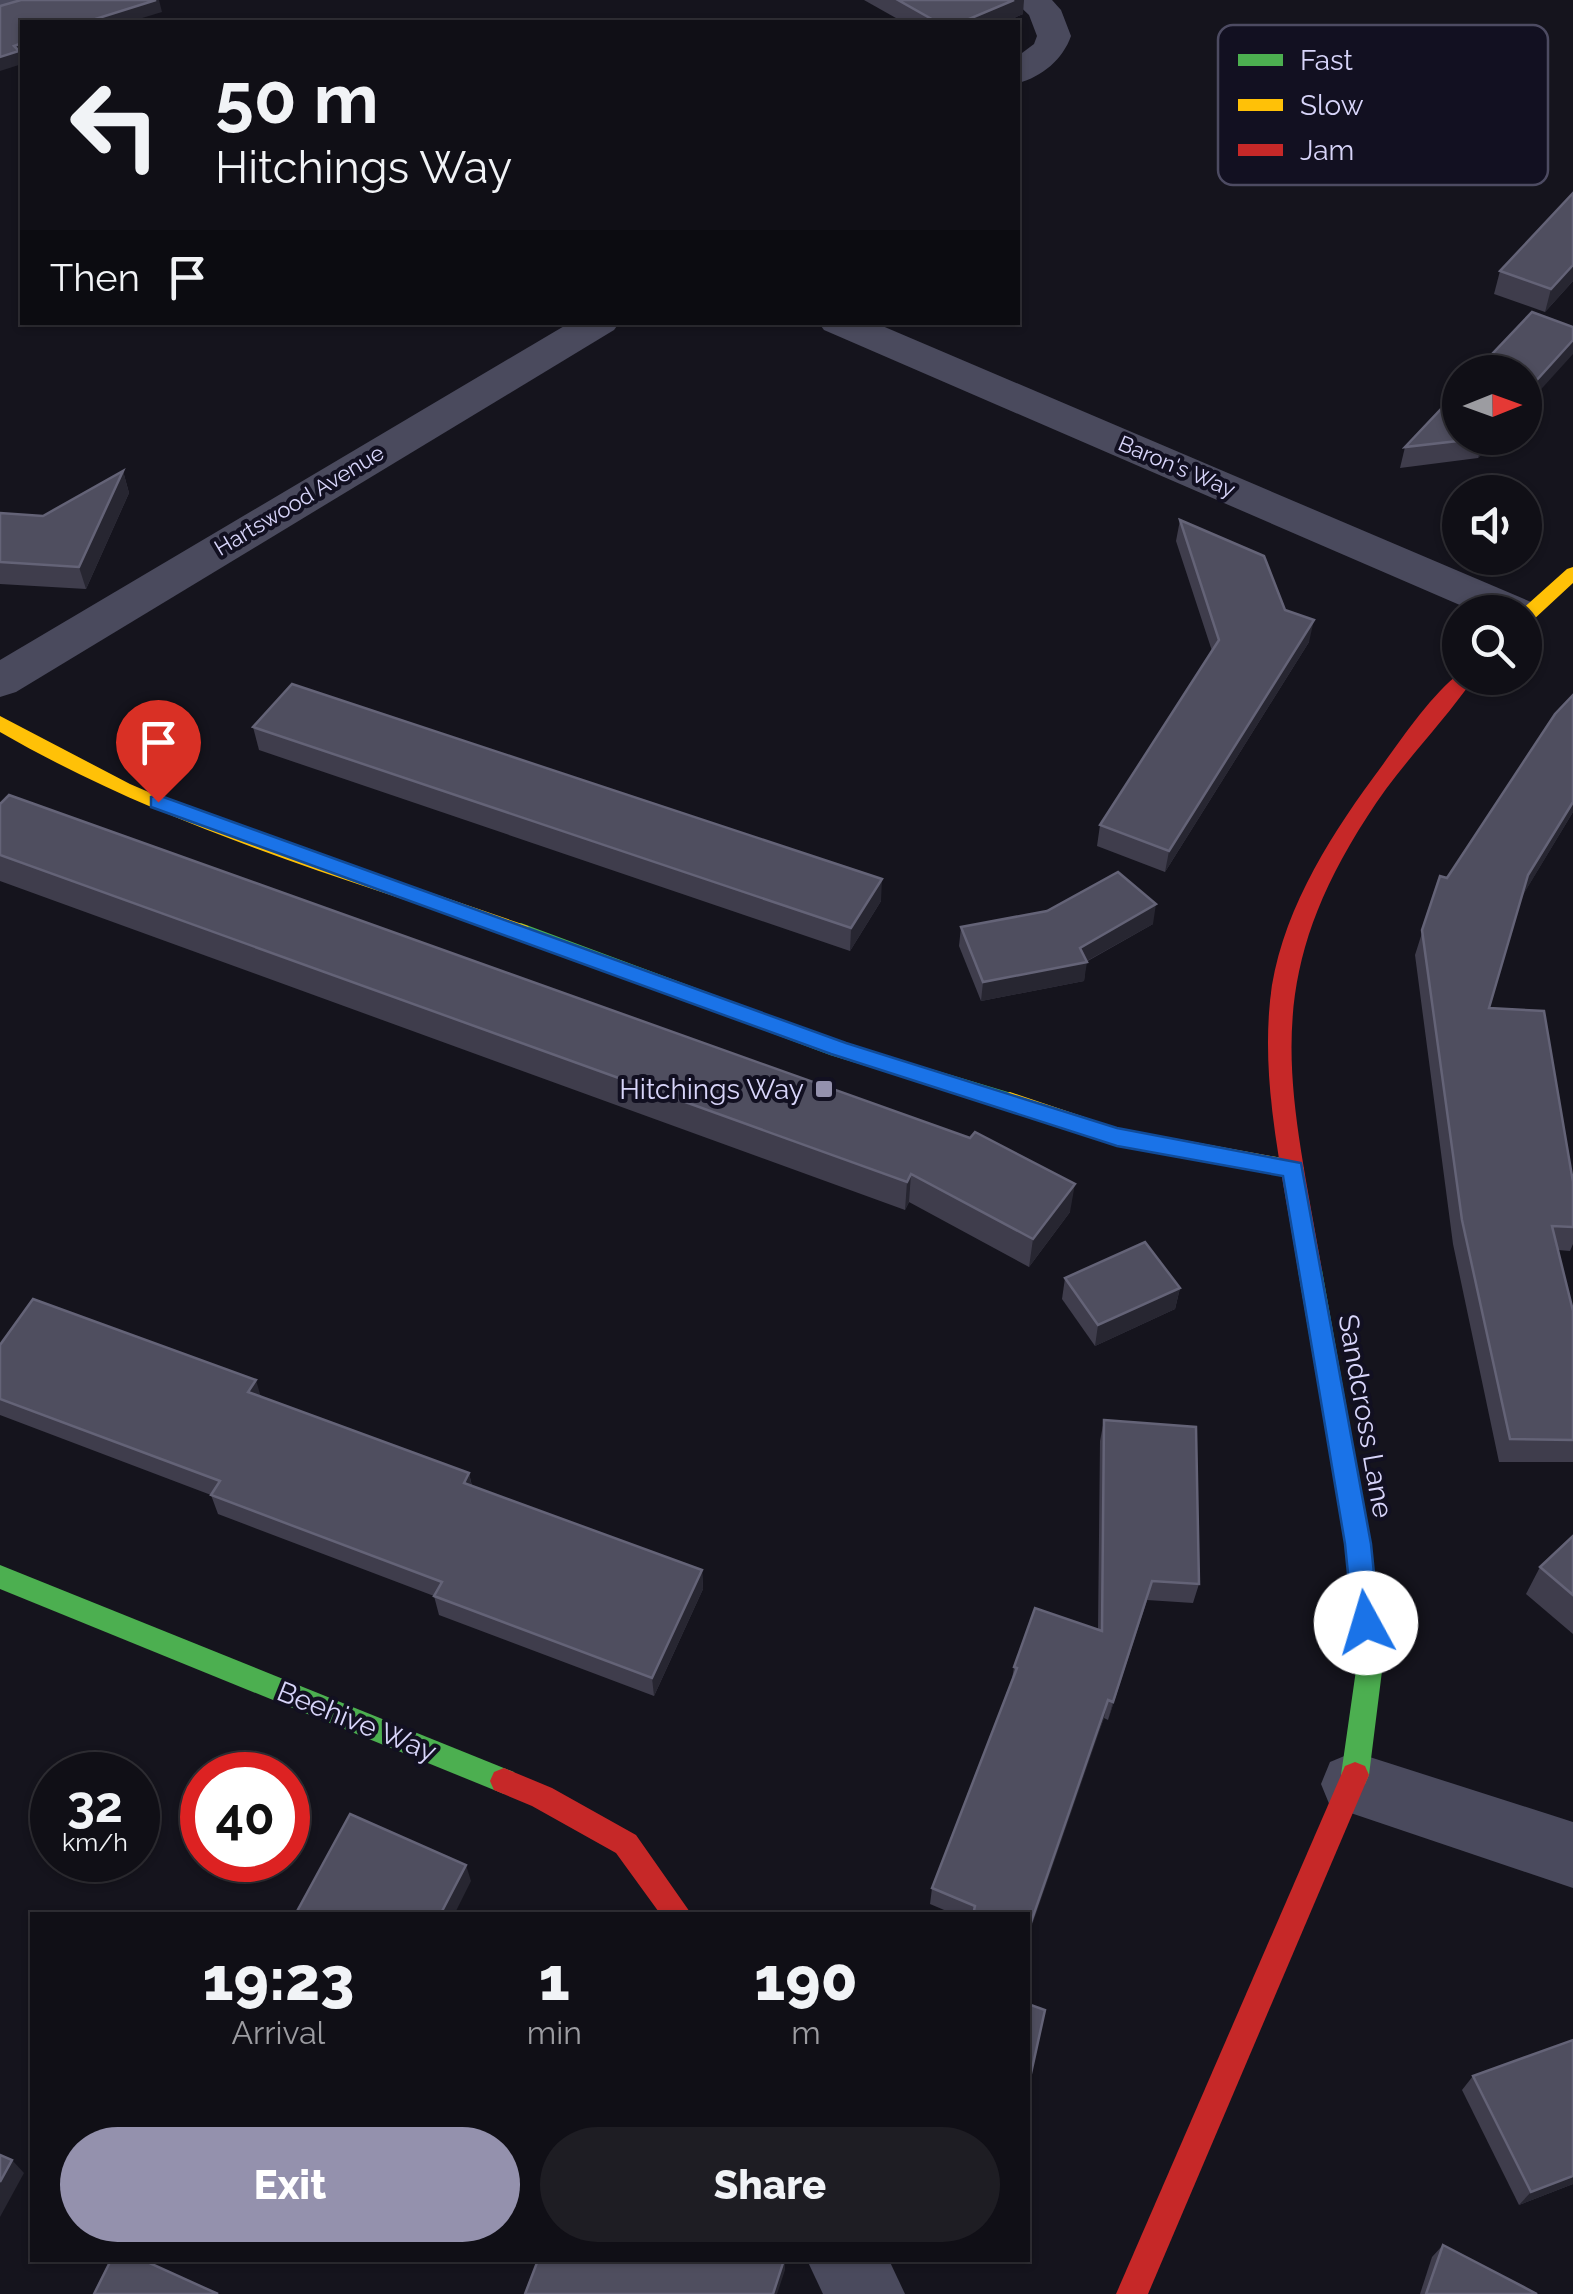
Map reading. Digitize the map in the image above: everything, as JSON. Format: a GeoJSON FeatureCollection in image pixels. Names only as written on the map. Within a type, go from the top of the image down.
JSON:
{"type":"FeatureCollection","features":[{"type":"Feature","properties":{"kind":"street"},"geometry":{"type":"LineString","coordinates":[[0,6],[19,0]]}},
{"type":"Feature","properties":{"kind":"street"},"geometry":{"type":"LineString","coordinates":[[1020,70],[1049,48],[1054,36],[1044,10],[1030,0]]}},
{"type":"Feature","properties":{"kind":"street","name":"Hartswood Avenue"},"geometry":{"type":"LineString","coordinates":[[0,681],[595,325]]}},
{"type":"Feature","properties":{"kind":"street","name":"Baron's Way"},"geometry":{"type":"LineString","coordinates":[[845,325],[1475,595]]}},
{"type":"Feature","properties":{"kind":"street"},"geometry":{"type":"LineString","coordinates":[[1542,601],[1573,573]]}},
{"type":"Feature","properties":{"kind":"street","name":"Sandcross Lane"},"geometry":{"type":"LineString","coordinates":[[1132,2294],[1354,1784],[1370,1663],[1358,1544],[1293,1169],[1279,1063],[1283,985],[1299,920],[1330,857],[1394,762],[1450,695]]}},
{"type":"Feature","properties":{"kind":"street"},"geometry":{"type":"LineString","coordinates":[[0,723],[63,763],[222,828],[838,1048],[1117,1137],[1293,1169]]}},
{"type":"Feature","properties":{"kind":"street","name":"Beehive Way"},"geometry":{"type":"LineString","coordinates":[[0,1577],[542,1797],[626,1844],[676,1912]]}},
{"type":"Feature","properties":{"kind":"street"},"geometry":{"type":"LineString","coordinates":[[1354,1784],[1573,1855]]}},
{"type":"Feature","properties":{"kind":"street"},"geometry":{"type":"LineString","coordinates":[[846,2262],[867,2294]]}},
{"type":"Feature","properties":{"kind":"building"},"geometry":{"type":"Polygon","coordinates":[[[21,0],[156,0],[92,20],[20,20],[20,44],[14,46],[19,51],[0,57],[0,6],[21,0]]]}},
{"type":"Feature","properties":{"kind":"building"},"geometry":{"type":"Polygon","coordinates":[[[898,0],[1014,0],[967,20],[933,20],[898,0]]]}},
{"type":"Feature","properties":{"kind":"building"},"geometry":{"type":"Polygon","coordinates":[[[1573,193],[1573,265],[1551,289],[1500,271],[1573,193]]]}},
{"type":"Feature","properties":{"kind":"building"},"geometry":{"type":"Polygon","coordinates":[[[1532,312],[1573,327],[1573,340],[1542,374],[1542,355],[1491,355],[1532,312]]]}},
{"type":"Feature","properties":{"kind":"building"},"geometry":{"type":"Polygon","coordinates":[[[1442,408],[1442,443],[1405,447],[1442,408]]]}},
{"type":"Feature","properties":{"kind":"building"},"geometry":{"type":"Polygon","coordinates":[[[123,471],[79,567],[0,562],[0,513],[43,516],[123,471]]]}},
{"type":"Feature","properties":{"kind":"building"},"geometry":{"type":"Polygon","coordinates":[[[1180,520],[1264,556],[1285,610],[1314,620],[1169,851],[1100,825],[1219,640],[1180,520]]]}},
{"type":"Feature","properties":{"kind":"building"},"geometry":{"type":"Polygon","coordinates":[[[292,684],[882,879],[851,928],[253,727],[292,684]]]}},
{"type":"Feature","properties":{"kind":"building"},"geometry":{"type":"Polygon","coordinates":[[[1573,695],[1573,802],[1528,875],[1489,1008],[1544,1011],[1573,1182],[1573,1227],[1552,1226],[1573,1311],[1573,1440],[1510,1439],[1462,1220],[1422,930],[1440,876],[1447,878],[1555,714],[1573,695]]]}},
{"type":"Feature","properties":{"kind":"building"},"geometry":{"type":"Polygon","coordinates":[[[9,795],[970,1138],[975,1132],[1075,1184],[1033,1239],[911,1174],[907,1182],[0,855],[0,804],[9,795]]]}},
{"type":"Feature","properties":{"kind":"building"},"geometry":{"type":"Polygon","coordinates":[[[1118,872],[1156,904],[1080,948],[1087,962],[983,982],[961,927],[1047,911],[1118,872]]]}},
{"type":"Feature","properties":{"kind":"building"},"geometry":{"type":"Polygon","coordinates":[[[1145,1242],[1180,1288],[1098,1325],[1065,1278],[1145,1242]]]}},
{"type":"Feature","properties":{"kind":"building"},"geometry":{"type":"Polygon","coordinates":[[[33,1299],[256,1380],[248,1392],[469,1473],[464,1483],[702,1570],[652,1678],[434,1596],[442,1582],[211,1495],[220,1481],[0,1399],[0,1345],[33,1299]]]}},
{"type":"Feature","properties":{"kind":"building"},"geometry":{"type":"Polygon","coordinates":[[[1104,1420],[1196,1427],[1199,1584],[1152,1581],[1113,1702],[1108,1700],[1030,1925],[1030,1912],[974,1912],[975,1906],[932,1888],[1017,1668],[1014,1667],[1035,1608],[1102,1631],[1104,1420]]]}},
{"type":"Feature","properties":{"kind":"building"},"geometry":{"type":"Polygon","coordinates":[[[1573,1536],[1573,1595],[1540,1567],[1573,1536]]]}},
{"type":"Feature","properties":{"kind":"building"},"geometry":{"type":"Polygon","coordinates":[[[350,1814],[466,1865],[442,1912],[297,1912],[350,1814]]]}},
{"type":"Feature","properties":{"kind":"building"},"geometry":{"type":"Polygon","coordinates":[[[1030,2005],[1045,2010],[1030,2078],[1030,2005]]]}},
{"type":"Feature","properties":{"kind":"building"},"geometry":{"type":"Polygon","coordinates":[[[1573,2040],[1573,2176],[1531,2192],[1473,2076],[1573,2040]]]}},
{"type":"Feature","properties":{"kind":"building"},"geometry":{"type":"Polygon","coordinates":[[[0,2155],[12,2160],[0,2182],[0,2155]]]}},
{"type":"Feature","properties":{"kind":"building"},"geometry":{"type":"Polygon","coordinates":[[[1443,2245],[1537,2294],[1426,2294],[1443,2245]]]}},
{"type":"Feature","properties":{"kind":"building"},"geometry":{"type":"Polygon","coordinates":[[[110,2262],[147,2262],[218,2294],[94,2294],[110,2262]]]}},
{"type":"Feature","properties":{"kind":"building"},"geometry":{"type":"Polygon","coordinates":[[[537,2262],[783,2262],[773,2294],[525,2294],[537,2262]]]}},
{"type":"Feature","properties":{"kind":"traffic: fast"},"geometry":{"type":"LineString","coordinates":[[521,931],[838,1049],[1010,1101]]}},
{"type":"Feature","properties":{"kind":"traffic: fast"},"geometry":{"type":"LineString","coordinates":[[1310,1270],[1358,1544],[1370,1663],[1355,1775]]}},
{"type":"Feature","properties":{"kind":"traffic: fast"},"geometry":{"type":"LineString","coordinates":[[0,1577],[504,1781]]}},
{"type":"Feature","properties":{"kind":"traffic: slow"},"geometry":{"type":"LineString","coordinates":[[1542,601],[1573,573]]}},
{"type":"Feature","properties":{"kind":"traffic: slow"},"geometry":{"type":"LineString","coordinates":[[0,723],[60,758],[188,816],[254,842],[521,931]]}},
{"type":"Feature","properties":{"kind":"traffic: slow"},"geometry":{"type":"LineString","coordinates":[[1010,1101],[1117,1137],[1293,1169]]}},
{"type":"Feature","properties":{"kind":"traffic: jam"},"geometry":{"type":"LineString","coordinates":[[1310,1270],[1279,1066],[1280,1009],[1290,956],[1308,904],[1332,856],[1394,764],[1450,695]]}},
{"type":"Feature","properties":{"kind":"traffic: jam"},"geometry":{"type":"LineString","coordinates":[[1132,2294],[1355,1775]]}},
{"type":"Feature","properties":{"kind":"traffic: jam"},"geometry":{"type":"LineString","coordinates":[[504,1781],[542,1797],[626,1844],[676,1912]]}},
{"type":"Feature","properties":{"kind":"place","name":"Hitchings Way"},"geometry":{"type":"Point","coordinates":[824,1089]}},
{"type":"Feature","properties":{"kind":"route"},"geometry":{"type":"LineString","coordinates":[[158,802],[838,1048],[1117,1137],[1293,1169],[1358,1544],[1366,1623]]}}]}
